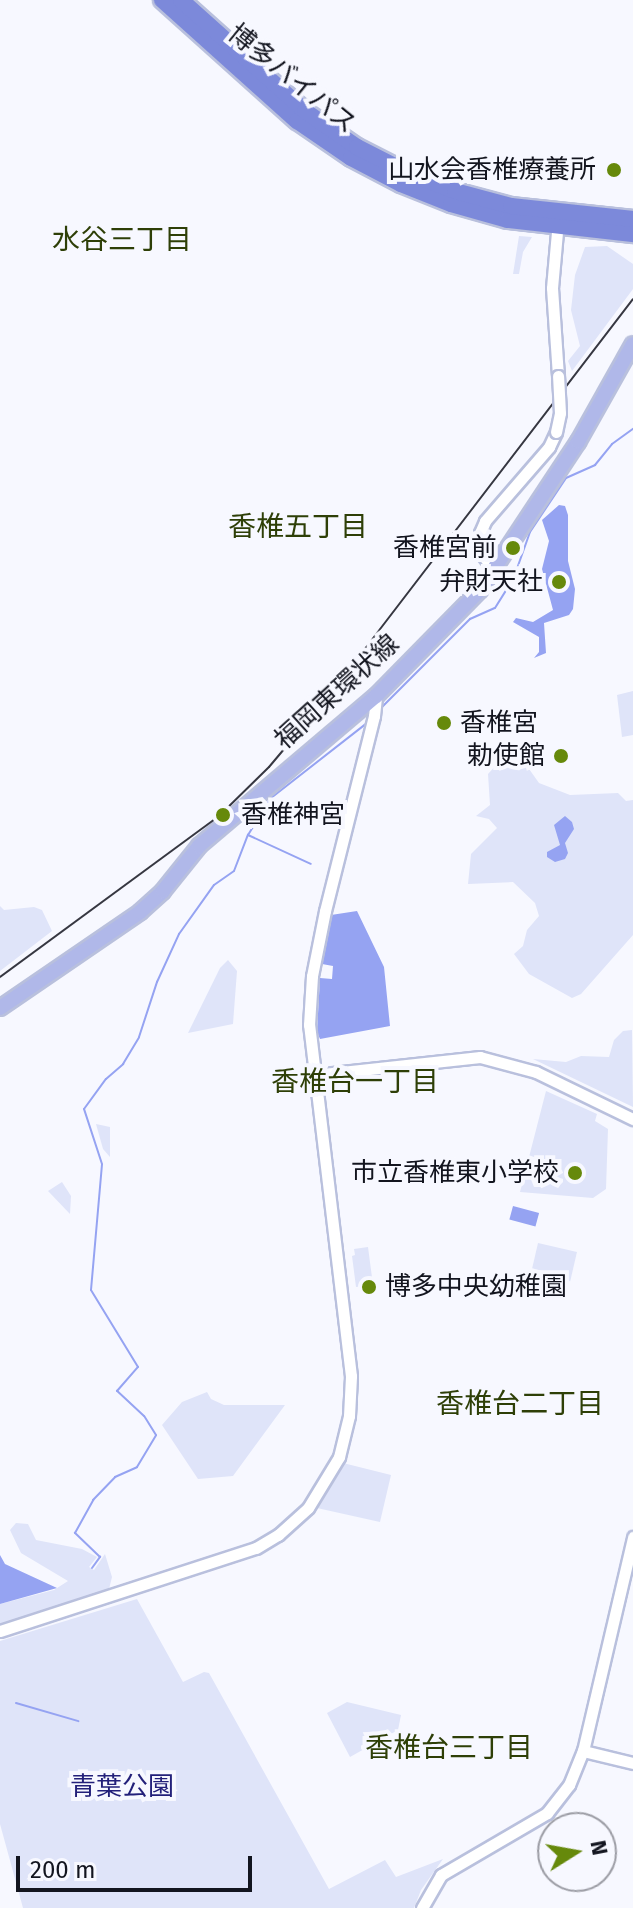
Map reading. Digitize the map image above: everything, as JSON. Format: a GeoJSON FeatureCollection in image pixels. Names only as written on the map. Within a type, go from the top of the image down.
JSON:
{"type":"FeatureCollection","features":[{"type":"Feature","properties":{"kind":"highway","name":"博多バイパス"},"geometry":{"type":"LineString","coordinates":[[162,0],[297,121],[351,158],[401,184],[451,204],[633,234]]}},
{"type":"Feature","properties":{"kind":"highway","name":"博多バイパス"},"geometry":{"type":"LineString","coordinates":[[181,0],[305,111],[357,147],[406,172],[455,191],[558,221],[633,219]]}},
{"type":"Feature","properties":{"kind":"main road","name":"福岡東環状線"},"geometry":{"type":"LineString","coordinates":[[0,1008],[140,912],[163,891],[199,846],[376,696],[494,570],[578,442],[633,344]]}},
{"type":"Feature","properties":{"kind":"street"},"geometry":{"type":"LineString","coordinates":[[494,570],[481,553],[480,533],[485,521],[549,447],[560,413],[552,288],[558,221]]}},
{"type":"Feature","properties":{"kind":"street"},"geometry":{"type":"LineString","coordinates":[[0,1631],[256,1548],[293,1523],[331,1475],[344,1442],[352,1393],[309,1025],[312,976],[338,855],[374,716],[376,696]]}},
{"type":"Feature","properties":{"kind":"street"},"geometry":{"type":"LineString","coordinates":[[314,1075],[480,1057],[536,1072],[590,1095],[633,1119]]}},
{"type":"Feature","properties":{"kind":"street"},"geometry":{"type":"LineString","coordinates":[[422,1908],[441,1875],[547,1813],[569,1785],[583,1751],[633,1537]]}},
{"type":"Feature","properties":{"kind":"street"},"geometry":{"type":"LineString","coordinates":[[583,1751],[633,1763]]}},
{"type":"Feature","properties":{"kind":"green space"},"geometry":{"type":"Polygon","coordinates":[[[519,236],[532,237],[523,252],[519,274],[513,274],[519,236]]]}},
{"type":"Feature","properties":{"kind":"green space"},"geometry":{"type":"Polygon","coordinates":[[[607,246],[633,264],[633,289],[572,371],[568,361],[580,346],[571,310],[575,275],[585,247],[607,246]]]}},
{"type":"Feature","properties":{"kind":"green space"},"geometry":{"type":"Polygon","coordinates":[[[633,691],[633,735],[622,737],[617,695],[633,691]]]}},
{"type":"Feature","properties":{"kind":"green space"},"geometry":{"type":"Polygon","coordinates":[[[522,759],[539,783],[570,795],[618,793],[626,801],[633,800],[633,935],[581,994],[572,998],[529,974],[514,954],[523,946],[527,930],[539,916],[535,903],[513,882],[468,884],[471,854],[497,828],[489,819],[476,816],[490,805],[488,774],[499,762],[522,759]]]}},
{"type":"Feature","properties":{"kind":"green space"},"geometry":{"type":"Polygon","coordinates":[[[0,906],[4,910],[34,907],[42,910],[52,931],[0,971],[0,906]]]}},
{"type":"Feature","properties":{"kind":"green space"},"geometry":{"type":"Polygon","coordinates":[[[228,960],[237,971],[233,1024],[188,1033],[220,968],[228,960]]]}},
{"type":"Feature","properties":{"kind":"green space"},"geometry":{"type":"Polygon","coordinates":[[[632,1030],[633,1107],[533,1059],[566,1062],[581,1056],[609,1057],[614,1040],[623,1031],[632,1030]]]}},
{"type":"Feature","properties":{"kind":"green space"},"geometry":{"type":"Polygon","coordinates":[[[546,1091],[597,1114],[595,1121],[608,1129],[606,1189],[593,1198],[520,1192],[546,1091]]]}},
{"type":"Feature","properties":{"kind":"green space"},"geometry":{"type":"Polygon","coordinates":[[[96,1124],[110,1127],[110,1157],[103,1149],[96,1124]]]}},
{"type":"Feature","properties":{"kind":"green space"},"geometry":{"type":"Polygon","coordinates":[[[62,1182],[71,1196],[70,1214],[48,1191],[62,1182]]]}},
{"type":"Feature","properties":{"kind":"green space"},"geometry":{"type":"Polygon","coordinates":[[[538,1243],[577,1252],[570,1281],[531,1272],[538,1243]]]}},
{"type":"Feature","properties":{"kind":"green space"},"geometry":{"type":"Polygon","coordinates":[[[368,1247],[373,1285],[356,1287],[354,1249],[368,1247]]]}},
{"type":"Feature","properties":{"kind":"green space"},"geometry":{"type":"Polygon","coordinates":[[[207,1392],[211,1399],[224,1405],[285,1405],[233,1476],[198,1479],[162,1425],[182,1402],[207,1392]]]}},
{"type":"Feature","properties":{"kind":"green space"},"geometry":{"type":"Polygon","coordinates":[[[343,1463],[391,1475],[380,1522],[317,1508],[343,1463]]]}},
{"type":"Feature","properties":{"kind":"green space"},"geometry":{"type":"Polygon","coordinates":[[[16,1523],[28,1524],[36,1540],[82,1549],[97,1557],[89,1567],[94,1570],[105,1554],[112,1577],[109,1589],[0,1624],[0,1604],[54,1590],[68,1581],[21,1553],[10,1530],[16,1523]]]}},
{"type":"Feature","properties":{"kind":"green space","name":"青葉公園"},"geometry":{"type":"Polygon","coordinates":[[[137,1599],[183,1682],[204,1672],[209,1673],[329,1889],[385,1860],[396,1877],[443,1859],[421,1890],[414,1908],[23,1908],[0,1824],[0,1641],[137,1599]]]}},
{"type":"Feature","properties":{"kind":"green space"},"geometry":{"type":"Polygon","coordinates":[[[347,1702],[401,1715],[398,1730],[350,1757],[327,1713],[347,1702]]]}},
{"type":"Feature","properties":{"kind":"water"},"geometry":{"type":"Polygon","coordinates":[[[559,505],[565,506],[568,515],[568,561],[575,589],[573,609],[569,615],[544,623],[546,653],[534,658],[539,652],[539,637],[513,622],[516,618],[533,622],[553,610],[542,569],[549,541],[542,520],[559,505]]]}},
{"type":"Feature","properties":{"kind":"water"},"geometry":{"type":"Polygon","coordinates":[[[565,816],[574,829],[565,843],[568,853],[565,859],[555,862],[547,857],[547,852],[560,845],[554,825],[565,816]]]}},
{"type":"Feature","properties":{"kind":"water"},"geometry":{"type":"Polygon","coordinates":[[[357,911],[384,967],[390,1026],[320,1039],[317,1032],[320,978],[332,979],[333,966],[322,964],[331,915],[357,911]]]}},
{"type":"Feature","properties":{"kind":"water"},"geometry":{"type":"Polygon","coordinates":[[[513,1206],[539,1213],[535,1227],[509,1220],[513,1206]]]}},
{"type":"Feature","properties":{"kind":"water"},"geometry":{"type":"Polygon","coordinates":[[[0,1555],[5,1564],[57,1588],[0,1604],[0,1555]]]}},
{"type":"Feature","properties":{"kind":"waterway"},"geometry":{"type":"LineString","coordinates":[[379,710],[470,619],[495,608],[514,577],[530,532],[566,478],[595,465],[612,444],[633,429]]}},
{"type":"Feature","properties":{"kind":"waterway"},"geometry":{"type":"LineString","coordinates":[[92,1568],[100,1557],[75,1533],[93,1500],[115,1477],[137,1467],[156,1435],[144,1416],[117,1391],[138,1367],[91,1290],[102,1164],[84,1109],[106,1079],[123,1064],[139,1037],[157,982],[179,934],[214,885],[234,871],[248,835],[271,798],[367,723]]}},
{"type":"Feature","properties":{"kind":"waterway"},"geometry":{"type":"LineString","coordinates":[[248,835],[311,864]]}},
{"type":"Feature","properties":{"kind":"waterway"},"geometry":{"type":"LineString","coordinates":[[16,1703],[78,1721]]}},
{"type":"Feature","properties":{"kind":"railway"},"geometry":{"type":"LineString","coordinates":[[0,977],[218,817],[269,767],[328,697],[633,299]]}},
{"type":"Feature","properties":{"kind":"place","name":"山水会香椎療養所"},"geometry":{"type":"Point","coordinates":[614,170]}},
{"type":"Feature","properties":{"kind":"place","name":"香椎宮前"},"geometry":{"type":"Point","coordinates":[513,548]}},
{"type":"Feature","properties":{"kind":"place","name":"弁財天社"},"geometry":{"type":"Point","coordinates":[559,582]}},
{"type":"Feature","properties":{"kind":"place","name":"香椎宮"},"geometry":{"type":"Point","coordinates":[444,723]}},
{"type":"Feature","properties":{"kind":"place","name":"勅使館"},"geometry":{"type":"Point","coordinates":[561,756]}},
{"type":"Feature","properties":{"kind":"place","name":"香椎神宮"},"geometry":{"type":"Point","coordinates":[223,815]}},
{"type":"Feature","properties":{"kind":"place","name":"市立香椎東小学校"},"geometry":{"type":"Point","coordinates":[575,1173]}},
{"type":"Feature","properties":{"kind":"place","name":"博多中央幼稚園"},"geometry":{"type":"Point","coordinates":[369,1287]}},
{"type":"Feature","properties":{"kind":"district","name":"水谷三丁目"},"geometry":{"type":"Point","coordinates":[122,240]}},
{"type":"Feature","properties":{"kind":"district","name":"香椎五丁目"},"geometry":{"type":"Point","coordinates":[298,527]}},
{"type":"Feature","properties":{"kind":"district","name":"香椎台一丁目"},"geometry":{"type":"Point","coordinates":[355,1082]}},
{"type":"Feature","properties":{"kind":"district","name":"香椎台二丁目"},"geometry":{"type":"Point","coordinates":[520,1404]}},
{"type":"Feature","properties":{"kind":"district","name":"香椎台三丁目"},"geometry":{"type":"Point","coordinates":[449,1748]}}]}
